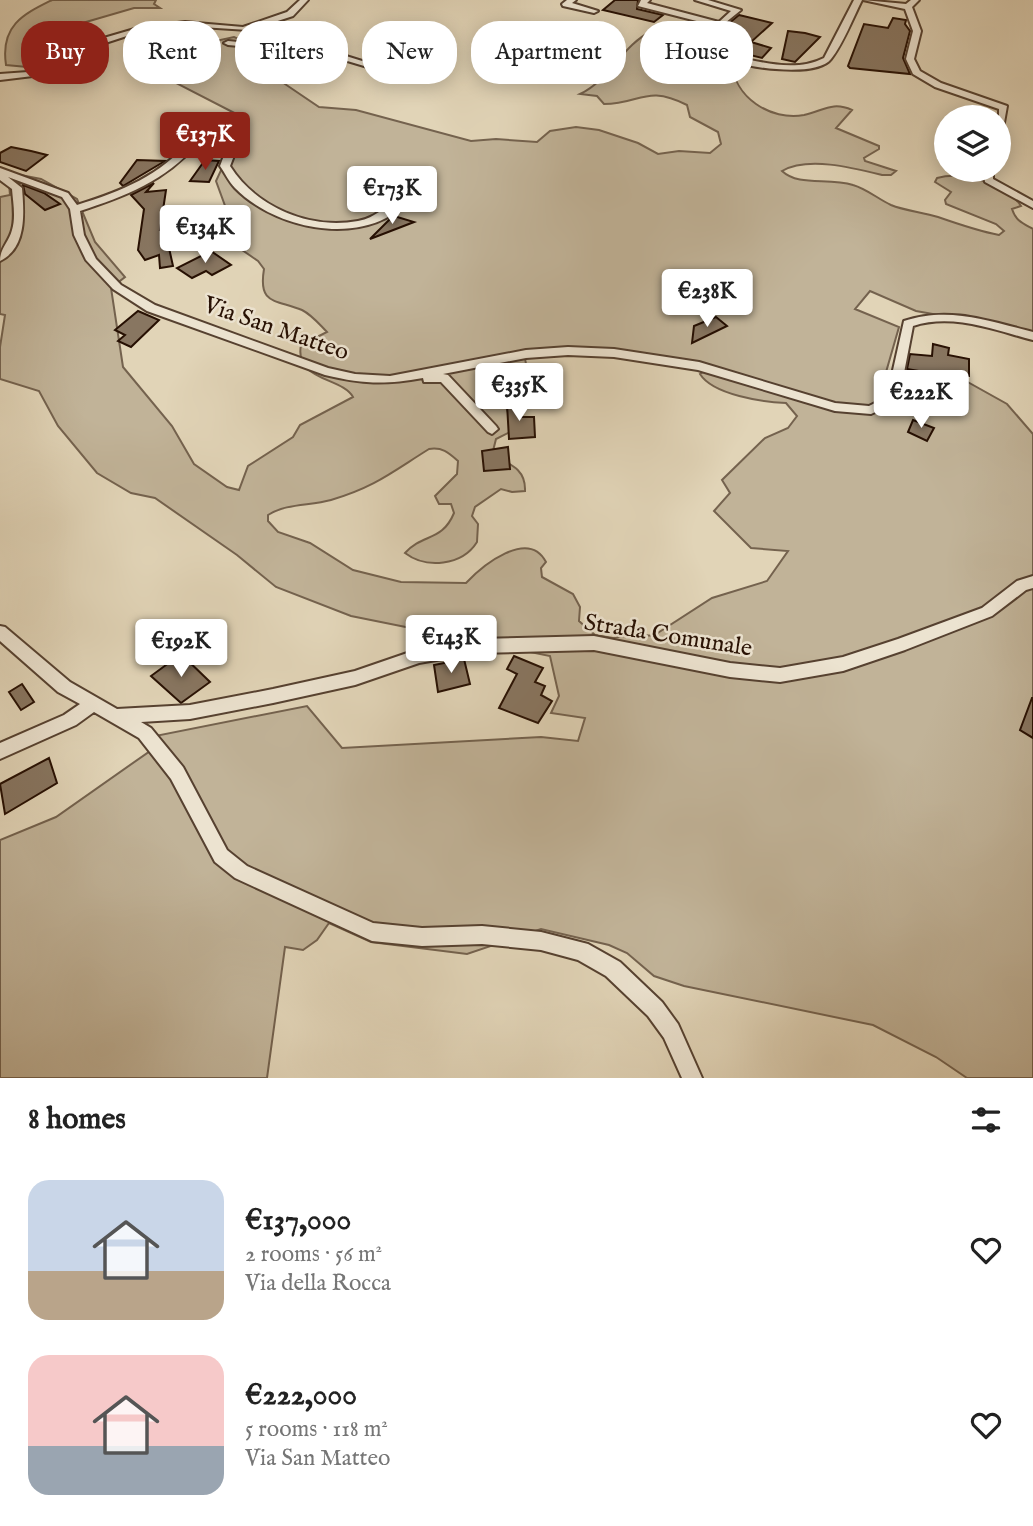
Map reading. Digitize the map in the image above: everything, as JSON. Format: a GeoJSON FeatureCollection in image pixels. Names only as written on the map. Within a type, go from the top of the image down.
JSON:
{"type":"FeatureCollection","features":[{"type":"Feature","properties":{"kind":"street"},"geometry":{"type":"LineString","coordinates":[[294,11],[292,9],[298,0]]}},
{"type":"Feature","properties":{"kind":"street"},"geometry":{"type":"LineString","coordinates":[[267,21],[294,11],[304,0]]}},
{"type":"Feature","properties":{"kind":"street"},"geometry":{"type":"LineString","coordinates":[[572,0],[566,4],[594,11]]}},
{"type":"Feature","properties":{"kind":"street"},"geometry":{"type":"LineString","coordinates":[[646,0],[642,4],[720,25],[737,10],[699,0]]}},
{"type":"Feature","properties":{"kind":"street"},"geometry":{"type":"LineString","coordinates":[[753,61],[802,67],[819,65],[827,60],[858,0]]}},
{"type":"Feature","properties":{"kind":"street"},"geometry":{"type":"LineString","coordinates":[[867,0],[908,7]]}},
{"type":"Feature","properties":{"kind":"street"},"geometry":{"type":"LineString","coordinates":[[908,7],[915,0]]}},
{"type":"Feature","properties":{"kind":"street"},"geometry":{"type":"LineString","coordinates":[[908,7],[917,31],[910,58],[916,72],[938,85],[995,105]]}},
{"type":"Feature","properties":{"kind":"street"},"geometry":{"type":"LineString","coordinates":[[0,78],[30,74],[93,44],[138,30],[185,24],[235,28]]}},
{"type":"Feature","properties":{"kind":"street"},"geometry":{"type":"LineString","coordinates":[[228,43],[235,44]]}},
{"type":"Feature","properties":{"kind":"street"},"geometry":{"type":"LineString","coordinates":[[0,173],[65,195],[75,209],[135,191],[179,162],[194,141],[215,140],[229,144],[230,153],[225,166],[231,180],[255,202],[280,214],[323,225],[351,225],[394,210],[401,202],[419,205]]}},
{"type":"Feature","properties":{"kind":"street"},"geometry":{"type":"LineString","coordinates":[[0,173],[17,188],[18,219],[18,235],[0,258]]}},
{"type":"Feature","properties":{"kind":"street"},"geometry":{"type":"LineString","coordinates":[[992,182],[1033,205]]}},
{"type":"Feature","properties":{"kind":"street","name":"Via San Matteo"},"geometry":{"type":"LineString","coordinates":[[75,209],[79,235],[91,260],[117,287],[150,308],[325,371],[355,379],[390,380],[526,354],[568,351],[614,353],[699,366],[835,407],[871,410],[893,399],[908,324],[925,316],[950,316],[1033,336]]}},
{"type":"Feature","properties":{"kind":"street"},"geometry":{"type":"LineString","coordinates":[[390,380],[444,378],[492,429]]}},
{"type":"Feature","properties":{"kind":"street","name":"Strada Comunale"},"geometry":{"type":"LineString","coordinates":[[117,716],[190,712],[273,696],[355,678],[419,656],[477,646],[594,643],[730,670],[780,675],[843,664],[900,645],[987,612],[1022,585],[1033,582]]}},
{"type":"Feature","properties":{"kind":"street"},"geometry":{"type":"LineString","coordinates":[[0,632],[64,687],[145,733],[177,773],[221,856],[241,872],[372,932],[422,937],[482,935],[541,941],[580,951],[613,969],[655,1009],[671,1031],[692,1078]]}},
{"type":"Feature","properties":{"kind":"street"},"geometry":{"type":"LineString","coordinates":[[0,751],[70,720],[92,705]]}},
{"type":"Feature","properties":{"kind":"shaded area"},"geometry":{"type":"Polygon","coordinates":[[[52,0],[156,0],[154,4],[160,8],[134,8],[89,21],[21,21],[21,66],[6,65],[5,51],[11,31],[16,23],[32,10],[52,0]]]}},
{"type":"Feature","properties":{"kind":"shaded area"},"geometry":{"type":"Polygon","coordinates":[[[234,37],[235,84],[285,84],[319,107],[356,110],[471,141],[496,139],[537,142],[550,131],[576,127],[599,130],[638,143],[658,154],[679,151],[710,153],[721,144],[718,132],[690,117],[687,105],[652,95],[604,104],[597,96],[580,94],[595,84],[626,84],[626,52],[640,39],[640,84],[738,84],[756,104],[767,110],[791,116],[839,106],[852,110],[836,128],[879,146],[879,149],[864,158],[865,161],[896,171],[891,175],[882,175],[831,165],[805,164],[782,171],[789,176],[853,185],[896,207],[999,235],[1004,231],[996,224],[946,204],[945,200],[951,192],[935,182],[986,182],[1014,198],[1021,206],[1012,209],[1015,216],[1033,229],[1033,332],[916,311],[870,291],[855,309],[899,327],[880,393],[902,398],[907,405],[922,410],[937,385],[964,380],[1007,404],[1033,434],[1033,1078],[967,1078],[936,1057],[873,1025],[684,986],[654,976],[627,953],[609,945],[541,929],[467,954],[371,942],[329,923],[317,940],[303,950],[285,947],[267,1078],[0,1078],[0,840],[56,817],[150,751],[155,736],[307,706],[342,748],[541,737],[578,741],[585,718],[551,713],[559,696],[550,656],[351,616],[276,587],[237,555],[155,498],[131,493],[97,473],[58,426],[39,391],[0,379],[0,347],[5,315],[0,314],[0,197],[10,195],[9,184],[0,171],[41,179],[77,199],[95,242],[125,277],[111,288],[123,367],[172,426],[194,464],[227,487],[239,490],[248,466],[293,437],[300,425],[353,397],[347,390],[311,372],[305,366],[301,357],[301,345],[327,332],[306,312],[277,302],[266,295],[264,269],[258,261],[232,243],[209,249],[183,250],[228,214],[216,181],[235,140],[248,120],[178,84],[221,84],[221,40],[234,37]],[[588,353],[525,358],[530,381],[529,393],[522,401],[506,407],[514,430],[496,439],[492,455],[519,472],[525,483],[525,491],[501,489],[475,507],[472,516],[478,524],[477,542],[462,556],[453,560],[433,563],[405,553],[444,529],[454,513],[451,504],[439,504],[435,496],[457,474],[458,461],[438,449],[429,449],[360,490],[331,500],[283,508],[268,515],[268,521],[278,532],[310,543],[353,570],[401,582],[466,583],[505,553],[528,549],[538,552],[546,562],[541,568],[542,577],[573,594],[580,607],[579,621],[595,635],[613,638],[636,634],[653,636],[712,598],[767,581],[788,551],[751,548],[714,511],[730,493],[722,480],[765,438],[788,428],[797,416],[786,403],[752,399],[727,392],[706,381],[700,374],[707,369],[588,353]]]}},
{"type":"Feature","properties":{"kind":"building"},"geometry":{"type":"Polygon","coordinates":[[[615,0],[638,0],[637,9],[663,15],[655,21],[650,21],[603,10],[615,0]]]}},
{"type":"Feature","properties":{"kind":"building"},"geometry":{"type":"Polygon","coordinates":[[[739,15],[772,23],[753,40],[753,21],[732,21],[739,15]]]}},
{"type":"Feature","properties":{"kind":"building"},"geometry":{"type":"Polygon","coordinates":[[[893,18],[906,20],[905,24],[910,31],[903,58],[910,74],[850,68],[848,66],[864,24],[888,28],[893,18]]]}},
{"type":"Feature","properties":{"kind":"building"},"geometry":{"type":"Polygon","coordinates":[[[788,31],[820,37],[795,62],[782,59],[788,31]]]}},
{"type":"Feature","properties":{"kind":"building"},"geometry":{"type":"Polygon","coordinates":[[[753,43],[771,48],[762,58],[753,56],[753,43]]]}},
{"type":"Feature","properties":{"kind":"building"},"geometry":{"type":"Polygon","coordinates":[[[11,147],[47,155],[26,171],[0,162],[0,153],[11,147]]]}},
{"type":"Feature","properties":{"kind":"building"},"geometry":{"type":"Polygon","coordinates":[[[137,160],[165,161],[123,186],[120,183],[137,160]]]}},
{"type":"Feature","properties":{"kind":"building"},"geometry":{"type":"Polygon","coordinates":[[[205,160],[219,161],[209,182],[190,181],[205,160]]]}},
{"type":"Feature","properties":{"kind":"building"},"geometry":{"type":"Polygon","coordinates":[[[154,183],[146,192],[166,190],[160,230],[165,230],[173,266],[160,268],[159,255],[145,260],[138,250],[144,209],[131,195],[154,183]]]}},
{"type":"Feature","properties":{"kind":"building"},"geometry":{"type":"Polygon","coordinates":[[[23,185],[44,193],[60,204],[45,210],[25,194],[23,185]]]}},
{"type":"Feature","properties":{"kind":"building"},"geometry":{"type":"Polygon","coordinates":[[[394,216],[414,222],[370,239],[391,218],[394,216]]]}},
{"type":"Feature","properties":{"kind":"building"},"geometry":{"type":"Polygon","coordinates":[[[211,251],[231,265],[212,275],[206,271],[192,278],[177,268],[211,251]]]}},
{"type":"Feature","properties":{"kind":"building"},"geometry":{"type":"Polygon","coordinates":[[[138,311],[159,320],[131,347],[118,341],[125,335],[115,330],[138,311]]]}},
{"type":"Feature","properties":{"kind":"building"},"geometry":{"type":"Polygon","coordinates":[[[716,317],[727,326],[692,343],[694,326],[716,317]]]}},
{"type":"Feature","properties":{"kind":"building"},"geometry":{"type":"Polygon","coordinates":[[[933,344],[949,348],[948,355],[969,359],[969,376],[931,373],[920,408],[908,405],[919,371],[907,369],[910,354],[932,356],[933,344]]]}},
{"type":"Feature","properties":{"kind":"building"},"geometry":{"type":"Polygon","coordinates":[[[521,403],[521,417],[534,417],[535,437],[509,439],[507,404],[521,403]]]}},
{"type":"Feature","properties":{"kind":"building"},"geometry":{"type":"Polygon","coordinates":[[[913,420],[934,428],[927,441],[908,432],[913,420]]]}},
{"type":"Feature","properties":{"kind":"building"},"geometry":{"type":"Polygon","coordinates":[[[508,447],[510,469],[484,471],[482,451],[508,447]]]}},
{"type":"Feature","properties":{"kind":"building"},"geometry":{"type":"Polygon","coordinates":[[[181,654],[210,682],[181,703],[151,676],[181,654]]]}},
{"type":"Feature","properties":{"kind":"building"},"geometry":{"type":"Polygon","coordinates":[[[514,656],[543,668],[535,682],[545,686],[541,695],[552,701],[538,723],[499,708],[517,674],[507,669],[514,656]]]}},
{"type":"Feature","properties":{"kind":"building"},"geometry":{"type":"Polygon","coordinates":[[[464,659],[470,684],[438,692],[434,665],[464,659]]]}},
{"type":"Feature","properties":{"kind":"building"},"geometry":{"type":"Polygon","coordinates":[[[22,684],[34,702],[21,710],[9,692],[22,684]]]}},
{"type":"Feature","properties":{"kind":"building"},"geometry":{"type":"Polygon","coordinates":[[[1033,698],[1033,738],[1020,730],[1033,698]]]}},
{"type":"Feature","properties":{"kind":"building"},"geometry":{"type":"Polygon","coordinates":[[[49,758],[57,783],[5,814],[0,784],[49,758]]]}}]}
